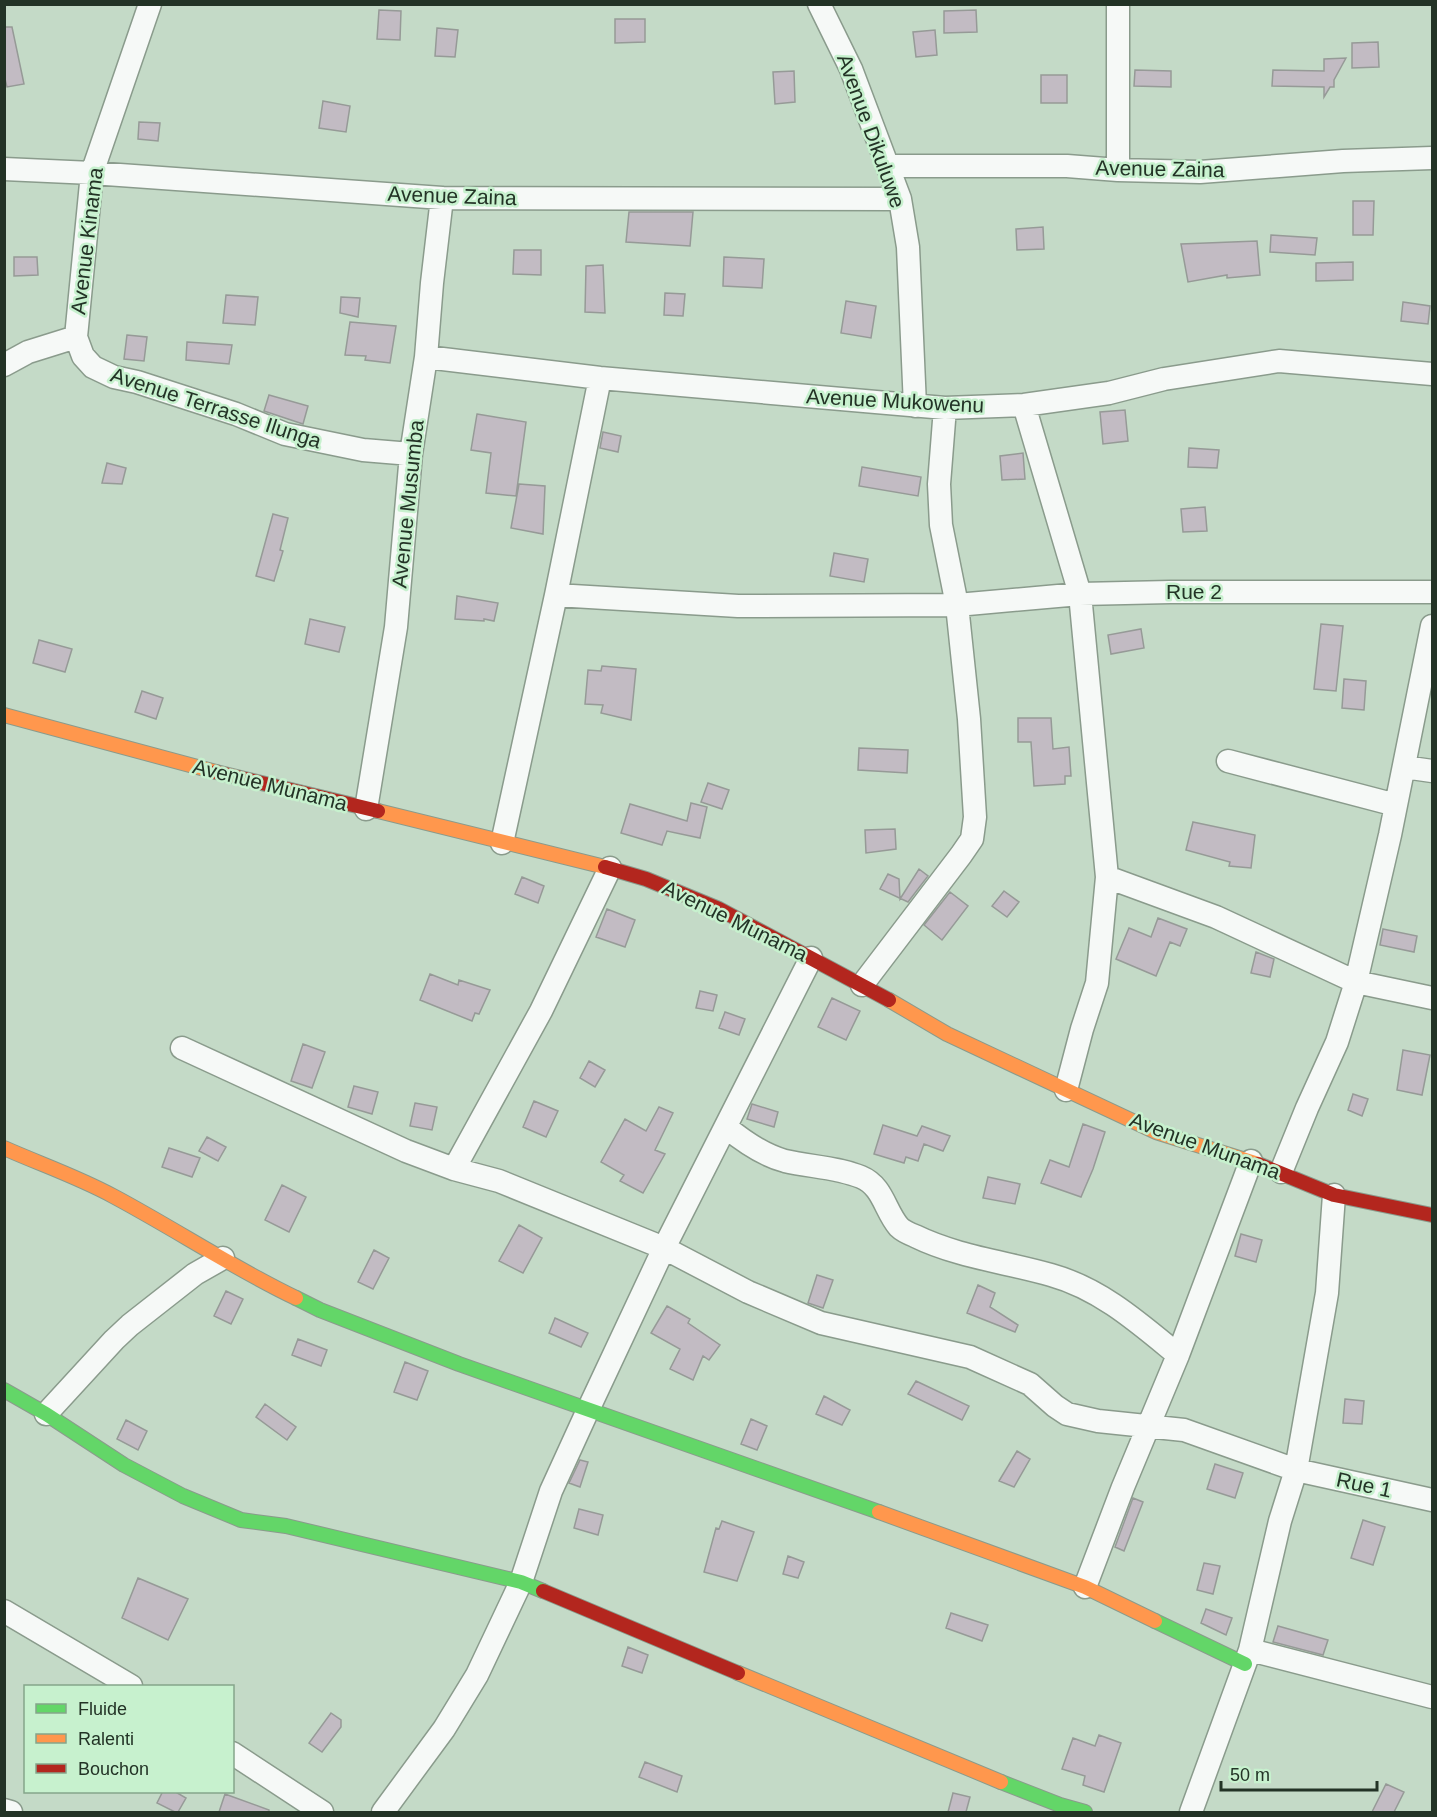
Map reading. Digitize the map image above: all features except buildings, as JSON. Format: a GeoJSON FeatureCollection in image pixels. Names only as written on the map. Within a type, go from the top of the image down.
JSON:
{"type":"FeatureCollection","features":[{"type":"Feature","properties":{"kind":"street","name":"Avenue Kinama"},"geometry":{"type":"LineString","coordinates":[[4,365],[28,352],[76,338],[92,173],[150,4]]}},
{"type":"Feature","properties":{"kind":"street","name":"Avenue Dikuluwe"},"geometry":{"type":"LineString","coordinates":[[819,4],[850,69],[900,200],[908,247],[915,406]]}},
{"type":"Feature","properties":{"kind":"street"},"geometry":{"type":"LineString","coordinates":[[1118,4],[1118,170]]}},
{"type":"Feature","properties":{"kind":"street","name":"Avenue Zaina"},"geometry":{"type":"LineString","coordinates":[[887,166],[1066,166],[1200,172],[1343,161],[1432,158]]}},
{"type":"Feature","properties":{"kind":"street","name":"Avenue Zaina"},"geometry":{"type":"LineString","coordinates":[[4,169],[92,173],[442,198],[900,200]]}},
{"type":"Feature","properties":{"kind":"street","name":"Avenue Musumba"},"geometry":{"type":"LineString","coordinates":[[366,809],[396,627],[411,454],[426,357],[442,198]]}},
{"type":"Feature","properties":{"kind":"street","name":"Avenue Terrasse Ilunga"},"geometry":{"type":"LineString","coordinates":[[76,338],[83,356],[93,367],[114,377],[138,382],[236,414],[285,434],[363,450],[411,454]]}},
{"type":"Feature","properties":{"kind":"street","name":"Avenue Mukowenu"},"geometry":{"type":"LineString","coordinates":[[426,357],[600,378],[945,408],[1024,405],[1109,393],[1164,379],[1279,361],[1432,374]]}},
{"type":"Feature","properties":{"kind":"street"},"geometry":{"type":"LineString","coordinates":[[502,843],[600,378]]}},
{"type":"Feature","properties":{"kind":"street"},"geometry":{"type":"LineString","coordinates":[[1024,405],[1080,594],[1107,877],[1097,983],[1066,1090]]}},
{"type":"Feature","properties":{"kind":"street"},"geometry":{"type":"LineString","coordinates":[[862,985],[972,838],[975,817],[971,741],[957,605],[941,525],[939,494],[945,408]]}},
{"type":"Feature","properties":{"kind":"street","name":"Rue 2"},"geometry":{"type":"LineString","coordinates":[[556,595],[738,606],[957,605],[1080,594],[1170,592],[1432,592]]}},
{"type":"Feature","properties":{"kind":"street"},"geometry":{"type":"LineString","coordinates":[[1281,1172],[1306,1108],[1337,1042],[1356,982],[1396,805],[1432,626]]}},
{"type":"Feature","properties":{"kind":"street","name":"Avenue Munama"},"geometry":{"type":"LineString","coordinates":[[4,715],[646,879],[719,909],[862,985],[947,1034],[1155,1132],[1251,1161],[1334,1195],[1432,1215]]}},
{"type":"Feature","properties":{"kind":"street"},"geometry":{"type":"LineString","coordinates":[[1228,761],[1396,805]]}},
{"type":"Feature","properties":{"kind":"street"},"geometry":{"type":"LineString","coordinates":[[1404,767],[1432,771]]}},
{"type":"Feature","properties":{"kind":"street"},"geometry":{"type":"LineString","coordinates":[[454,1169],[542,1011],[610,868]]}},
{"type":"Feature","properties":{"kind":"street"},"geometry":{"type":"LineString","coordinates":[[1107,877],[1216,917],[1356,982],[1432,998]]}},
{"type":"Feature","properties":{"kind":"street"},"geometry":{"type":"LineString","coordinates":[[384,1812],[444,1729],[477,1675],[521,1582],[551,1491],[588,1410],[664,1248],[811,958]]}},
{"type":"Feature","properties":{"kind":"street","name":"Rue 1"},"geometry":{"type":"LineString","coordinates":[[182,1048],[406,1151],[454,1169],[499,1181],[664,1248],[748,1292],[820,1323],[970,1357],[1030,1384],[1067,1414],[1098,1421],[1184,1430],[1296,1470],[1432,1500]]}},
{"type":"Feature","properties":{"kind":"street"},"geometry":{"type":"LineString","coordinates":[[726,1126],[738,1138],[762,1152],[783,1160],[842,1170],[864,1179],[878,1190],[900,1228],[915,1237],[947,1249],[1052,1275],[1088,1289],[1122,1309],[1178,1355]]}},
{"type":"Feature","properties":{"kind":"street"},"geometry":{"type":"LineString","coordinates":[[4,1148],[110,1194],[254,1278],[320,1310],[459,1364],[964,1542],[1085,1587],[1248,1657],[1432,1696]]}},
{"type":"Feature","properties":{"kind":"street"},"geometry":{"type":"LineString","coordinates":[[1085,1587],[1123,1487],[1178,1355],[1251,1161]]}},
{"type":"Feature","properties":{"kind":"street"},"geometry":{"type":"LineString","coordinates":[[1191,1812],[1248,1657],[1280,1521],[1296,1470],[1327,1293],[1334,1195]]}},
{"type":"Feature","properties":{"kind":"street"},"geometry":{"type":"LineString","coordinates":[[46,1414],[130,1325],[195,1274],[223,1258]]}},
{"type":"Feature","properties":{"kind":"street"},"geometry":{"type":"LineString","coordinates":[[4,1390],[46,1414],[124,1465],[183,1496],[241,1520],[286,1526],[347,1539],[521,1582],[917,1748],[1060,1805],[1085,1812]]}},
{"type":"Feature","properties":{"kind":"street"},"geometry":{"type":"LineString","coordinates":[[4,1611],[129,1685]]}},
{"type":"Feature","properties":{"kind":"street"},"geometry":{"type":"LineString","coordinates":[[234,1754],[322,1812]]}},
{"type":"Feature","properties":{"kind":"street"},"geometry":{"type":"LineString","coordinates":[[4,1810],[11,1812]]}},
{"type":"Feature","properties":{"kind":"traffic: fast"},"geometry":{"type":"LineString","coordinates":[[296,1298],[320,1310],[459,1364],[879,1512]]}},
{"type":"Feature","properties":{"kind":"traffic: fast"},"geometry":{"type":"LineString","coordinates":[[4,1390],[46,1414],[124,1465],[183,1496],[241,1520],[286,1526],[521,1582],[543,1591]]}},
{"type":"Feature","properties":{"kind":"traffic: fast"},"geometry":{"type":"LineString","coordinates":[[1155,1621],[1245,1664]]}},
{"type":"Feature","properties":{"kind":"traffic: fast"},"geometry":{"type":"LineString","coordinates":[[1001,1782],[1060,1805],[1085,1812]]}},
{"type":"Feature","properties":{"kind":"traffic: slow"},"geometry":{"type":"LineString","coordinates":[[4,715],[216,772]]}},
{"type":"Feature","properties":{"kind":"traffic: slow"},"geometry":{"type":"LineString","coordinates":[[378,811],[605,867]]}},
{"type":"Feature","properties":{"kind":"traffic: slow"},"geometry":{"type":"LineString","coordinates":[[889,1000],[947,1034],[1156,1132],[1258,1164]]}},
{"type":"Feature","properties":{"kind":"traffic: slow"},"geometry":{"type":"LineString","coordinates":[[4,1148],[100,1189],[296,1298]]}},
{"type":"Feature","properties":{"kind":"traffic: slow"},"geometry":{"type":"LineString","coordinates":[[879,1512],[1085,1587],[1155,1621]]}},
{"type":"Feature","properties":{"kind":"traffic: slow"},"geometry":{"type":"LineString","coordinates":[[738,1673],[1001,1782]]}},
{"type":"Feature","properties":{"kind":"traffic: jam"},"geometry":{"type":"LineString","coordinates":[[216,772],[378,811]]}},
{"type":"Feature","properties":{"kind":"traffic: jam"},"geometry":{"type":"LineString","coordinates":[[605,867],[646,879],[719,909],[889,1000]]}},
{"type":"Feature","properties":{"kind":"traffic: jam"},"geometry":{"type":"LineString","coordinates":[[1258,1164],[1334,1195],[1432,1215]]}},
{"type":"Feature","properties":{"kind":"traffic: jam"},"geometry":{"type":"LineString","coordinates":[[543,1591],[738,1673]]}}]}
